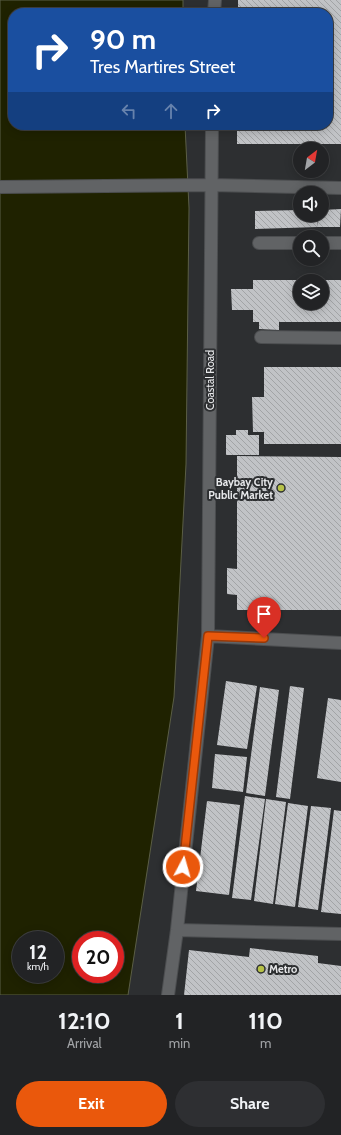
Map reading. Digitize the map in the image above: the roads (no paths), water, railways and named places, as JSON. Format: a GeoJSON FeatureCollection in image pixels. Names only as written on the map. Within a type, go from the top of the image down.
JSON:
{"type":"FeatureCollection","features":[{"type":"Feature","properties":{"kind":"street","name":"Coastal Road"},"geometry":{"type":"LineString","coordinates":[[168,995],[208,636],[212,130]]}},
{"type":"Feature","properties":{"kind":"street"},"geometry":{"type":"LineString","coordinates":[[0,187],[211,185],[341,188]]}},
{"type":"Feature","properties":{"kind":"street"},"geometry":{"type":"LineString","coordinates":[[259,243],[293,243]]}},
{"type":"Feature","properties":{"kind":"street"},"geometry":{"type":"LineString","coordinates":[[329,243],[341,243]]}},
{"type":"Feature","properties":{"kind":"street"},"geometry":{"type":"LineString","coordinates":[[262,337],[341,338]]}},
{"type":"Feature","properties":{"kind":"street"},"geometry":{"type":"LineString","coordinates":[[208,636],[341,643]]}},
{"type":"Feature","properties":{"kind":"street"},"geometry":{"type":"LineString","coordinates":[[176,930],[341,934]]}},
{"type":"Feature","properties":{"kind":"place","name":"Baybay City Public Market"},"geometry":{"type":"Point","coordinates":[281,488]}},
{"type":"Feature","properties":{"kind":"place","name":"Metro"},"geometry":{"type":"Point","coordinates":[261,969]}}]}
